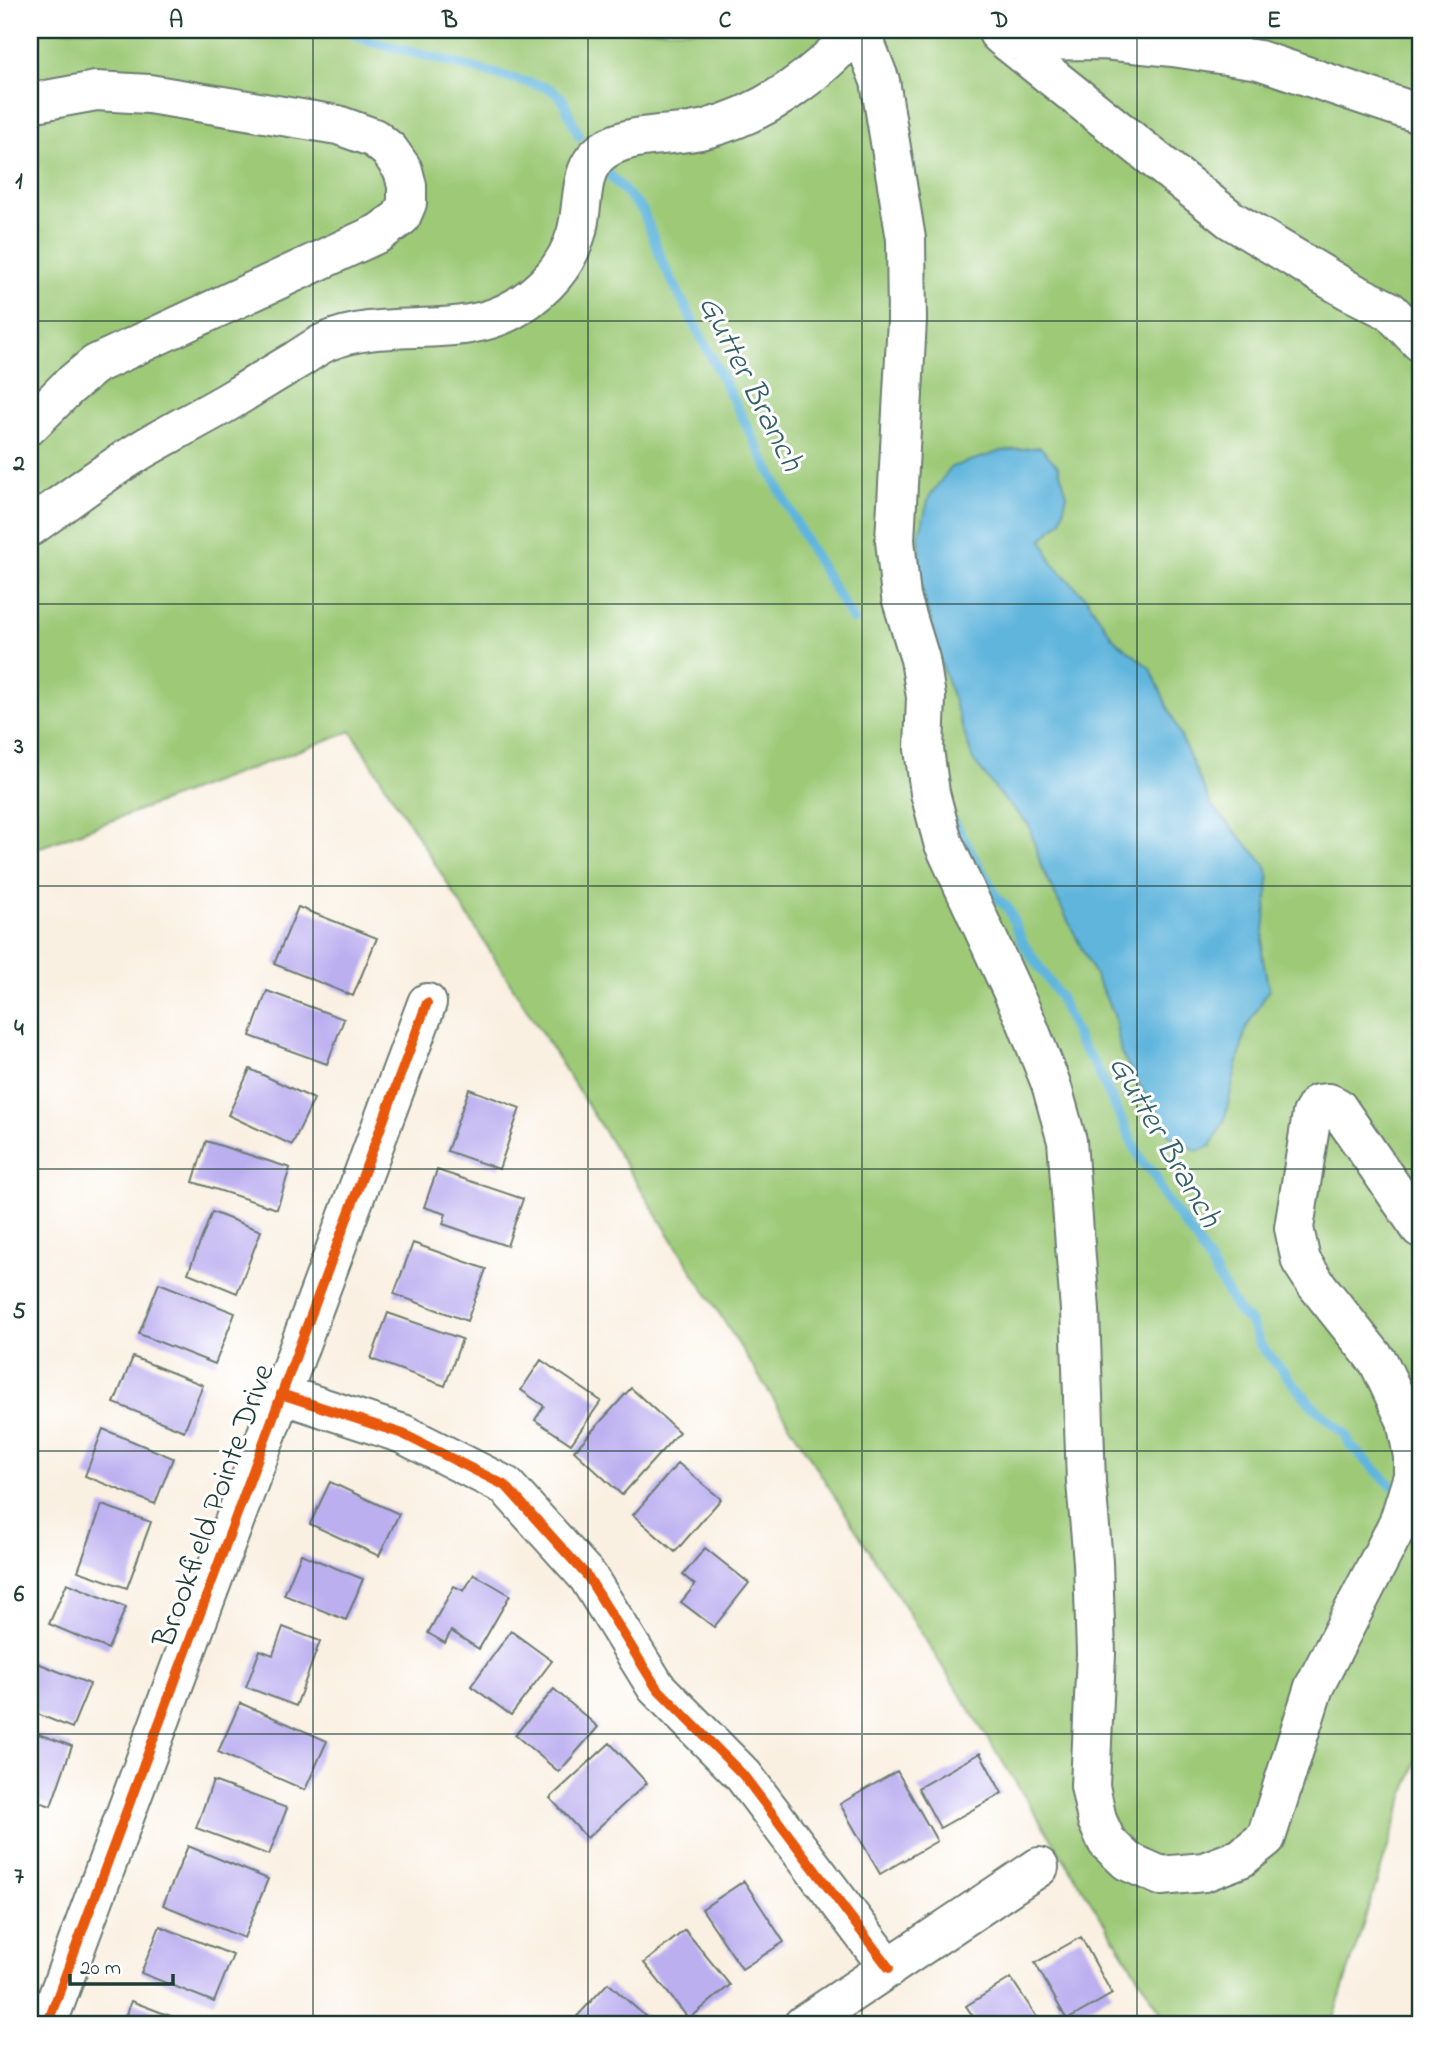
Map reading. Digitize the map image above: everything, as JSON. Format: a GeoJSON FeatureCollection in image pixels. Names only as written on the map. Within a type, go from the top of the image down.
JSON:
{"type":"FeatureCollection","features":[{"type":"Feature","properties":{"kind":"street"},"geometry":{"type":"LineString","coordinates":[[30,527],[142,450],[326,342],[355,333],[479,323],[516,308],[547,285],[564,264],[576,234],[584,176],[589,163],[610,146],[631,140],[705,129],[757,109],[799,86],[859,30],[880,81],[906,239],[907,320],[895,540],[901,597],[920,659],[926,697],[924,749],[930,793],[943,842],[1026,1021],[1051,1084],[1067,1141],[1080,1310],[1086,1482],[1094,1575],[1096,1654],[1090,1786],[1097,1819],[1107,1842],[1126,1861],[1161,1876],[1204,1872],[1241,1858],[1266,1838],[1314,1688],[1398,1524],[1413,1476],[1413,1456],[1406,1420],[1379,1363],[1301,1261],[1293,1228],[1312,1114],[1318,1104],[1329,1103],[1337,1107],[1420,1228]]}},
{"type":"Feature","properties":{"kind":"street"},"geometry":{"type":"LineString","coordinates":[[1000,35],[1104,40],[1259,60],[1420,114]]}},
{"type":"Feature","properties":{"kind":"street"},"geometry":{"type":"LineString","coordinates":[[1000,35],[1231,220],[1348,290],[1390,311],[1420,342]]}},
{"type":"Feature","properties":{"kind":"street"},"geometry":{"type":"LineString","coordinates":[[30,103],[96,91],[149,94],[338,125],[374,138],[389,150],[403,170],[407,203],[401,217],[379,233],[96,364],[68,387],[30,425]]}},
{"type":"Feature","properties":{"kind":"street","name":"Brookfield Pointe Drive"},"geometry":{"type":"LineString","coordinates":[[47,2025],[426,1003]]}},
{"type":"Feature","properties":{"kind":"street"},"geometry":{"type":"LineString","coordinates":[[281,1394],[403,1434],[506,1486],[588,1577],[656,1686],[743,1775],[889,1968]]}},
{"type":"Feature","properties":{"kind":"street"},"geometry":{"type":"LineString","coordinates":[[803,2025],[1040,1867]]}},
{"type":"Feature","properties":{"kind":"green space"},"geometry":{"type":"Polygon","coordinates":[[[30,30],[1420,30],[1420,1747],[1331,2025],[1169,2025],[351,731],[30,851],[30,30]]]}},
{"type":"Feature","properties":{"kind":"water"},"geometry":{"type":"Polygon","coordinates":[[[1040,447],[1058,466],[1067,494],[1061,521],[1042,539],[1053,564],[1087,599],[1113,638],[1151,669],[1211,805],[1265,864],[1269,877],[1262,954],[1269,990],[1246,1028],[1224,1121],[1211,1146],[1197,1151],[1169,1135],[1121,1053],[1114,1014],[1041,866],[1029,825],[1001,796],[973,760],[932,635],[920,579],[919,536],[929,497],[951,467],[1002,451],[1040,447]]]}},
{"type":"Feature","properties":{"kind":"building"},"geometry":{"type":"Polygon","coordinates":[[[298,907],[377,938],[353,996],[274,964],[298,907]]]}},
{"type":"Feature","properties":{"kind":"building"},"geometry":{"type":"Polygon","coordinates":[[[267,991],[344,1019],[327,1064],[250,1036],[267,991]]]}},
{"type":"Feature","properties":{"kind":"building"},"geometry":{"type":"Polygon","coordinates":[[[250,1069],[314,1099],[292,1145],[228,1115],[250,1069]]]}},
{"type":"Feature","properties":{"kind":"building"},"geometry":{"type":"Polygon","coordinates":[[[469,1089],[520,1108],[499,1169],[447,1151],[469,1089]]]}},
{"type":"Feature","properties":{"kind":"building"},"geometry":{"type":"Polygon","coordinates":[[[206,1141],[290,1168],[277,1209],[193,1182],[206,1141]]]}},
{"type":"Feature","properties":{"kind":"building"},"geometry":{"type":"Polygon","coordinates":[[[437,1170],[523,1199],[507,1246],[443,1224],[446,1214],[424,1207],[437,1170]]]}},
{"type":"Feature","properties":{"kind":"building"},"geometry":{"type":"Polygon","coordinates":[[[212,1212],[261,1231],[237,1293],[188,1273],[212,1212]]]}},
{"type":"Feature","properties":{"kind":"building"},"geometry":{"type":"Polygon","coordinates":[[[413,1243],[486,1269],[467,1321],[394,1294],[413,1243]]]}},
{"type":"Feature","properties":{"kind":"building"},"geometry":{"type":"Polygon","coordinates":[[[159,1283],[235,1313],[215,1364],[139,1334],[159,1283]]]}},
{"type":"Feature","properties":{"kind":"building"},"geometry":{"type":"Polygon","coordinates":[[[388,1313],[462,1339],[445,1386],[371,1359],[388,1313]]]}},
{"type":"Feature","properties":{"kind":"building"},"geometry":{"type":"Polygon","coordinates":[[[133,1357],[203,1385],[184,1431],[114,1403],[133,1357]]]}},
{"type":"Feature","properties":{"kind":"building"},"geometry":{"type":"Polygon","coordinates":[[[541,1360],[601,1401],[571,1444],[535,1420],[544,1406],[521,1390],[541,1360]]]}},
{"type":"Feature","properties":{"kind":"building"},"geometry":{"type":"Polygon","coordinates":[[[631,1388],[679,1432],[622,1495],[574,1451],[631,1388]]]}},
{"type":"Feature","properties":{"kind":"building"},"geometry":{"type":"Polygon","coordinates":[[[103,1429],[173,1458],[155,1504],[85,1476],[103,1429]]]}},
{"type":"Feature","properties":{"kind":"building"},"geometry":{"type":"Polygon","coordinates":[[[678,1463],[721,1499],[675,1552],[633,1515],[678,1463]]]}},
{"type":"Feature","properties":{"kind":"building"},"geometry":{"type":"Polygon","coordinates":[[[330,1482],[399,1514],[379,1556],[310,1524],[330,1482]]]}},
{"type":"Feature","properties":{"kind":"building"},"geometry":{"type":"Polygon","coordinates":[[[102,1505],[151,1522],[127,1588],[78,1571],[102,1505]]]}},
{"type":"Feature","properties":{"kind":"building"},"geometry":{"type":"Polygon","coordinates":[[[705,1548],[749,1583],[714,1627],[681,1602],[695,1585],[683,1575],[705,1548]]]}},
{"type":"Feature","properties":{"kind":"building"},"geometry":{"type":"Polygon","coordinates":[[[301,1554],[363,1579],[346,1620],[284,1595],[301,1554]]]}},
{"type":"Feature","properties":{"kind":"building"},"geometry":{"type":"Polygon","coordinates":[[[474,1574],[510,1595],[479,1649],[451,1631],[445,1643],[428,1633],[454,1586],[464,1591],[474,1574]]]}},
{"type":"Feature","properties":{"kind":"building"},"geometry":{"type":"Polygon","coordinates":[[[67,1583],[126,1607],[108,1649],[49,1624],[67,1583]]]}},
{"type":"Feature","properties":{"kind":"building"},"geometry":{"type":"Polygon","coordinates":[[[283,1627],[320,1641],[296,1706],[246,1687],[260,1650],[273,1655],[283,1627]]]}},
{"type":"Feature","properties":{"kind":"building"},"geometry":{"type":"Polygon","coordinates":[[[511,1631],[552,1661],[511,1715],[471,1686],[511,1631]]]}},
{"type":"Feature","properties":{"kind":"building"},"geometry":{"type":"Polygon","coordinates":[[[30,1660],[90,1684],[72,1728],[30,1711],[30,1660]]]}},
{"type":"Feature","properties":{"kind":"building"},"geometry":{"type":"Polygon","coordinates":[[[554,1689],[598,1727],[559,1772],[515,1735],[554,1689]]]}},
{"type":"Feature","properties":{"kind":"building"},"geometry":{"type":"Polygon","coordinates":[[[240,1703],[327,1741],[305,1790],[218,1752],[240,1703]]]}},
{"type":"Feature","properties":{"kind":"building"},"geometry":{"type":"Polygon","coordinates":[[[30,1731],[72,1746],[51,1806],[30,1799],[30,1731]]]}},
{"type":"Feature","properties":{"kind":"building"},"geometry":{"type":"Polygon","coordinates":[[[610,1743],[647,1783],[587,1838],[550,1798],[610,1743]]]}},
{"type":"Feature","properties":{"kind":"building"},"geometry":{"type":"Polygon","coordinates":[[[980,1753],[1002,1793],[940,1828],[918,1788],[980,1753]]]}},
{"type":"Feature","properties":{"kind":"building"},"geometry":{"type":"Polygon","coordinates":[[[897,1771],[937,1841],[880,1874],[840,1804],[897,1771]]]}},
{"type":"Feature","properties":{"kind":"building"},"geometry":{"type":"Polygon","coordinates":[[[213,1781],[287,1808],[269,1855],[196,1828],[213,1781]]]}},
{"type":"Feature","properties":{"kind":"building"},"geometry":{"type":"Polygon","coordinates":[[[30,1816],[37,1819],[30,1836],[30,1816]]]}},
{"type":"Feature","properties":{"kind":"building"},"geometry":{"type":"Polygon","coordinates":[[[188,1846],[268,1879],[244,1938],[163,1905],[188,1846]]]}},
{"type":"Feature","properties":{"kind":"building"},"geometry":{"type":"Polygon","coordinates":[[[744,1881],[784,1942],[742,1969],[702,1909],[744,1881]]]}},
{"type":"Feature","properties":{"kind":"building"},"geometry":{"type":"Polygon","coordinates":[[[160,1926],[233,1955],[214,2002],[141,1973],[160,1926]]]}},
{"type":"Feature","properties":{"kind":"building"},"geometry":{"type":"Polygon","coordinates":[[[685,1930],[730,1985],[689,2019],[644,1963],[685,1930]]]}},
{"type":"Feature","properties":{"kind":"building"},"geometry":{"type":"Polygon","coordinates":[[[1081,1937],[1112,1994],[1067,2020],[1035,1963],[1081,1937]]]}},
{"type":"Feature","properties":{"kind":"building"},"geometry":{"type":"Polygon","coordinates":[[[1011,1978],[1042,2025],[979,2025],[966,2006],[1011,1978]]]}},
{"type":"Feature","properties":{"kind":"building"},"geometry":{"type":"Polygon","coordinates":[[[608,1983],[655,2025],[569,2025],[608,1983]]]}},
{"type":"Feature","properties":{"kind":"building"},"geometry":{"type":"Polygon","coordinates":[[[131,2001],[194,2025],[122,2025],[131,2001]]]}},
{"type":"Feature","properties":{"kind":"waterway","name":"Gutter Branch"},"geometry":{"type":"LineString","coordinates":[[343,30],[373,42],[549,88],[562,98],[579,136]]}},
{"type":"Feature","properties":{"kind":"waterway","name":"Gutter Branch"},"geometry":{"type":"LineString","coordinates":[[606,171],[643,211],[663,263],[807,543],[853,620]]}},
{"type":"Feature","properties":{"kind":"waterway","name":"Gutter Branch"},"geometry":{"type":"LineString","coordinates":[[954,822],[998,899],[1008,908],[1023,943],[1059,996],[1079,1042],[1094,1063],[1143,1164],[1154,1173],[1164,1197],[1195,1238],[1240,1314],[1251,1323],[1261,1346],[1313,1406],[1345,1434],[1350,1445],[1391,1485]]}},
{"type":"Feature","properties":{"kind":"cycle path"},"geometry":{"type":"LineString","coordinates":[[47,2025],[427,1003]]}},
{"type":"Feature","properties":{"kind":"cycle path"},"geometry":{"type":"LineString","coordinates":[[281,1394],[403,1434],[506,1486],[588,1577],[656,1687],[743,1775],[889,1968]]}}]}
